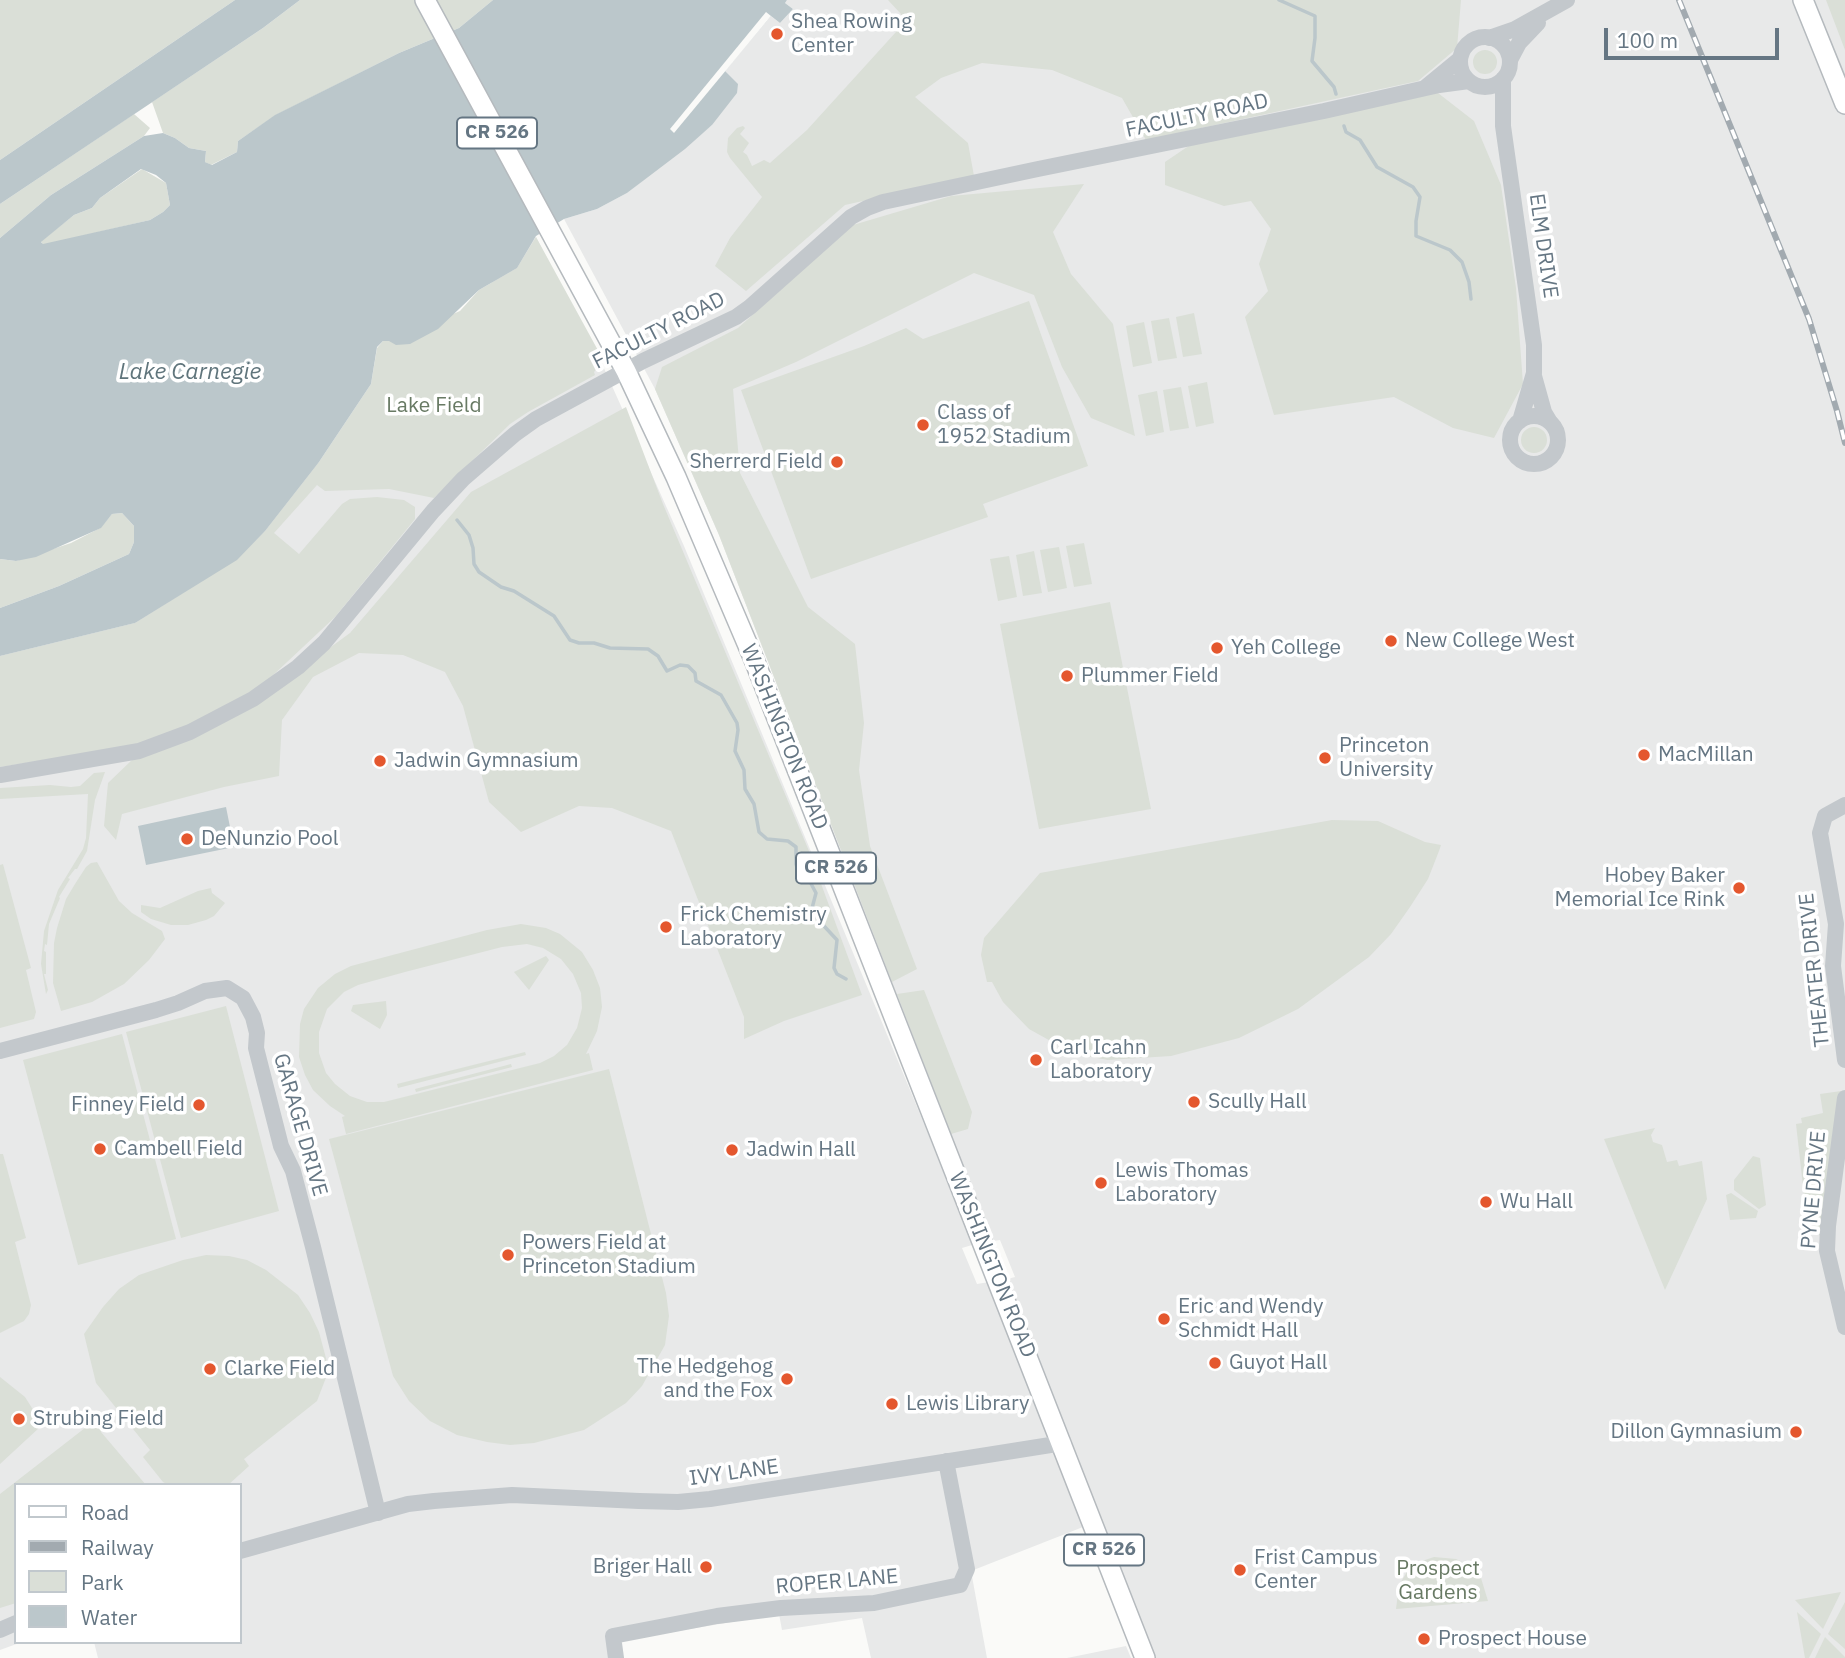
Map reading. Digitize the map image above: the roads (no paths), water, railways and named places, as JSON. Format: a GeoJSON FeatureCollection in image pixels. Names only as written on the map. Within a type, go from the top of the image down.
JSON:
{"type":"FeatureCollection","features":[{"type":"Feature","properties":{"kind":"main road","name":"WASHINGTON ROAD"},"geometry":{"type":"LineString","coordinates":[[425,0],[626,371],[676,477],[755,662],[1145,1658]]}},
{"type":"Feature","properties":{"kind":"main road"},"geometry":{"type":"LineString","coordinates":[[1802,0],[1845,104]]}},
{"type":"Feature","properties":{"kind":"street"},"geometry":{"type":"LineString","coordinates":[[1489,38],[1515,29],[1567,0]]}},
{"type":"Feature","properties":{"kind":"street"},"geometry":{"type":"LineString","coordinates":[[1510,60],[1503,46],[1483,37],[1470,42],[1460,59],[1464,75],[1477,84],[1491,86],[1503,79],[1519,43],[1550,11]]}},
{"type":"Feature","properties":{"kind":"street","name":"FACULTY ROAD"},"geometry":{"type":"LineString","coordinates":[[1424,88],[1460,59]]}},
{"type":"Feature","properties":{"kind":"street","name":"ELM DRIVE"},"geometry":{"type":"LineString","coordinates":[[1503,79],[1503,126],[1531,313],[1534,373],[1544,412],[1550,422]]}},
{"type":"Feature","properties":{"kind":"street","name":"FACULTY ROAD"},"geometry":{"type":"LineString","coordinates":[[0,775],[139,751],[190,732],[253,699],[298,667],[324,643],[433,511],[490,455],[536,419],[626,371],[720,326],[750,307],[851,217],[883,202],[1424,88],[1477,84]]}},
{"type":"Feature","properties":{"kind":"street","name":"ELM DRIVE"},"geometry":{"type":"LineString","coordinates":[[1477,84],[1503,126]]}},
{"type":"Feature","properties":{"kind":"street","name":"ELM DRIVE"},"geometry":{"type":"LineString","coordinates":[[1520,421],[1534,373]]}},
{"type":"Feature","properties":{"kind":"street"},"geometry":{"type":"LineString","coordinates":[[1533,416],[1550,422],[1557,434],[1556,450],[1546,461],[1532,464],[1520,459],[1512,449],[1511,433],[1520,421],[1533,416]]}},
{"type":"Feature","properties":{"kind":"street","name":"THEATER DRIVE"},"geometry":{"type":"LineString","coordinates":[[1845,805],[1825,816],[1820,833],[1836,924],[1833,966],[1845,1060]]}},
{"type":"Feature","properties":{"kind":"street","name":"GARAGE DRIVE"},"geometry":{"type":"LineString","coordinates":[[0,1051],[156,1010],[205,990],[227,988],[243,998],[253,1017],[262,1073],[281,1146],[296,1184],[378,1513]]}},
{"type":"Feature","properties":{"kind":"street","name":"PYNE DRIVE"},"geometry":{"type":"LineString","coordinates":[[1845,1098],[1827,1239],[1828,1259],[1845,1327]]}},
{"type":"Feature","properties":{"kind":"street","name":"IVY LANE"},"geometry":{"type":"LineString","coordinates":[[242,1550],[408,1504],[512,1495],[678,1502],[733,1496],[1063,1443]]}},
{"type":"Feature","properties":{"kind":"street","name":"ROPER LANE"},"geometry":{"type":"LineString","coordinates":[[616,1658],[613,1636],[781,1608],[874,1603],[960,1585],[967,1569],[946,1461]]}},
{"type":"Feature","properties":{"kind":"water"},"geometry":{"type":"Polygon","coordinates":[[[235,0],[300,0],[263,28],[0,204],[0,160],[235,0]]]}},
{"type":"Feature","properties":{"kind":"water","name":"Lake Carnegie"},"geometry":{"type":"Polygon","coordinates":[[[493,0],[787,0],[785,3],[793,9],[780,23],[771,16],[725,71],[738,84],[737,93],[712,125],[685,149],[627,193],[597,209],[564,219],[536,236],[517,268],[479,290],[438,329],[410,344],[396,345],[383,341],[377,347],[371,384],[319,462],[265,531],[237,560],[135,623],[0,656],[0,608],[59,586],[129,554],[134,542],[134,526],[122,513],[112,514],[101,528],[36,557],[16,561],[0,559],[0,238],[51,195],[144,136],[163,133],[189,148],[206,151],[205,162],[212,165],[237,152],[238,141],[275,115],[399,53],[459,28],[493,0]],[[141,169],[100,198],[92,208],[74,215],[41,242],[43,244],[150,220],[170,205],[166,183],[141,169]]]}},
{"type":"Feature","properties":{"kind":"water","name":"DeNunzio Pool"},"geometry":{"type":"Polygon","coordinates":[[[226,807],[234,847],[146,865],[138,826],[226,807]]]}},
{"type":"Feature","properties":{"kind":"waterway"},"geometry":{"type":"LineString","coordinates":[[1279,0],[1315,16],[1312,61],[1334,87],[1336,94]]}},
{"type":"Feature","properties":{"kind":"waterway"},"geometry":{"type":"LineString","coordinates":[[1344,126],[1346,132],[1360,140],[1377,167],[1413,187],[1420,197],[1416,236],[1450,250],[1462,262],[1471,299]]}},
{"type":"Feature","properties":{"kind":"waterway"},"geometry":{"type":"LineString","coordinates":[[457,520],[469,535],[474,564],[479,572],[554,616],[570,640],[610,648],[648,649],[658,656],[667,671],[680,665],[688,666],[695,673],[696,681],[721,695],[737,723],[735,751],[744,770],[745,789],[754,804],[759,832],[767,839],[788,841],[796,847],[798,871],[808,878],[816,893],[811,912],[837,940],[834,968],[837,974],[846,979]]}},
{"type":"Feature","properties":{"kind":"railway"},"geometry":{"type":"LineString","coordinates":[[1679,0],[1809,319],[1845,443]]}},
{"type":"Feature","properties":{"kind":"place","name":"Shea Rowing Center"},"geometry":{"type":"Point","coordinates":[777,34]}},
{"type":"Feature","properties":{"kind":"place","name":"Class of 1952 Stadium"},"geometry":{"type":"Point","coordinates":[923,425]}},
{"type":"Feature","properties":{"kind":"place","name":"Sherrerd Field"},"geometry":{"type":"Point","coordinates":[837,462]}},
{"type":"Feature","properties":{"kind":"place","name":"New College West"},"geometry":{"type":"Point","coordinates":[1391,641]}},
{"type":"Feature","properties":{"kind":"place","name":"Yeh College"},"geometry":{"type":"Point","coordinates":[1217,648]}},
{"type":"Feature","properties":{"kind":"place","name":"Plummer Field"},"geometry":{"type":"Point","coordinates":[1067,676]}},
{"type":"Feature","properties":{"kind":"place","name":"MacMillan"},"geometry":{"type":"Point","coordinates":[1644,755]}},
{"type":"Feature","properties":{"kind":"place","name":"Princeton University"},"geometry":{"type":"Point","coordinates":[1325,758]}},
{"type":"Feature","properties":{"kind":"place","name":"Jadwin Gymnasium"},"geometry":{"type":"Point","coordinates":[380,761]}},
{"type":"Feature","properties":{"kind":"place","name":"DeNunzio Pool"},"geometry":{"type":"Point","coordinates":[187,839]}},
{"type":"Feature","properties":{"kind":"place","name":"Hobey Baker Memorial Ice Rink"},"geometry":{"type":"Point","coordinates":[1739,888]}},
{"type":"Feature","properties":{"kind":"place","name":"Frick Chemistry Laboratory"},"geometry":{"type":"Point","coordinates":[666,927]}},
{"type":"Feature","properties":{"kind":"place","name":"Carl Icahn Laboratory"},"geometry":{"type":"Point","coordinates":[1036,1060]}},
{"type":"Feature","properties":{"kind":"place","name":"Scully Hall"},"geometry":{"type":"Point","coordinates":[1194,1102]}},
{"type":"Feature","properties":{"kind":"place","name":"Finney Field"},"geometry":{"type":"Point","coordinates":[199,1105]}},
{"type":"Feature","properties":{"kind":"place","name":"Cambell Field"},"geometry":{"type":"Point","coordinates":[100,1149]}},
{"type":"Feature","properties":{"kind":"place","name":"Jadwin Hall"},"geometry":{"type":"Point","coordinates":[732,1150]}},
{"type":"Feature","properties":{"kind":"place","name":"Lewis Thomas Laboratory"},"geometry":{"type":"Point","coordinates":[1101,1183]}},
{"type":"Feature","properties":{"kind":"place","name":"Wu Hall"},"geometry":{"type":"Point","coordinates":[1486,1202]}},
{"type":"Feature","properties":{"kind":"place","name":"Powers Field at Princeton Stadium"},"geometry":{"type":"Point","coordinates":[508,1255]}},
{"type":"Feature","properties":{"kind":"place","name":"Eric and Wendy Schmidt Hall"},"geometry":{"type":"Point","coordinates":[1164,1319]}},
{"type":"Feature","properties":{"kind":"place","name":"Guyot Hall"},"geometry":{"type":"Point","coordinates":[1215,1363]}},
{"type":"Feature","properties":{"kind":"place","name":"Clarke Field"},"geometry":{"type":"Point","coordinates":[210,1369]}},
{"type":"Feature","properties":{"kind":"place","name":"The Hedgehog and the Fox"},"geometry":{"type":"Point","coordinates":[787,1379]}},
{"type":"Feature","properties":{"kind":"place","name":"Lewis Library"},"geometry":{"type":"Point","coordinates":[892,1404]}},
{"type":"Feature","properties":{"kind":"place","name":"Strubing Field"},"geometry":{"type":"Point","coordinates":[19,1419]}},
{"type":"Feature","properties":{"kind":"place","name":"Dillon Gymnasium"},"geometry":{"type":"Point","coordinates":[1796,1432]}},
{"type":"Feature","properties":{"kind":"place","name":"Briger Hall"},"geometry":{"type":"Point","coordinates":[706,1567]}},
{"type":"Feature","properties":{"kind":"place","name":"Frist Campus Center"},"geometry":{"type":"Point","coordinates":[1240,1570]}},
{"type":"Feature","properties":{"kind":"place","name":"Prospect House"},"geometry":{"type":"Point","coordinates":[1424,1639]}},
{"type":"Feature","properties":{"kind":"park label","name":"Lake Field"},"geometry":{"type":"Point","coordinates":[434,406]}},
{"type":"Feature","properties":{"kind":"park label","name":"Prospect Gardens"},"geometry":{"type":"Point","coordinates":[1438,1581]}}]}
